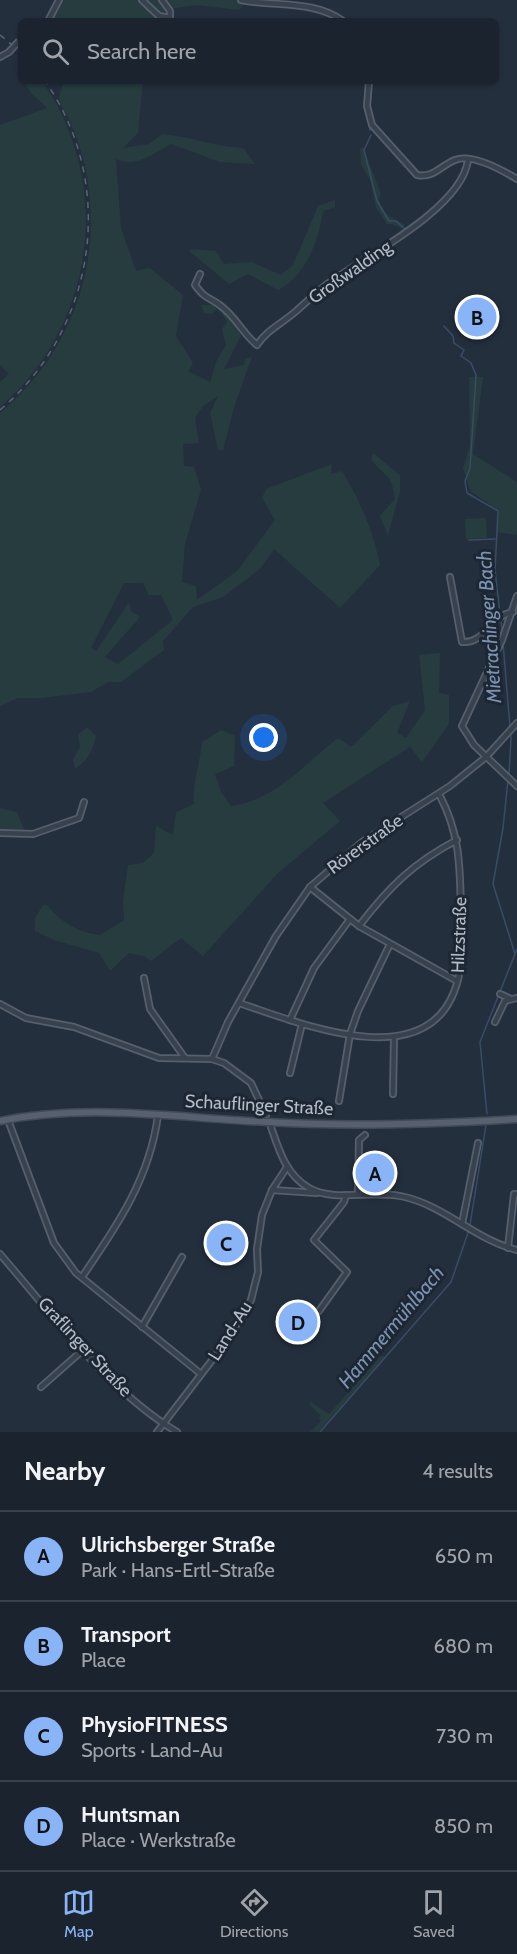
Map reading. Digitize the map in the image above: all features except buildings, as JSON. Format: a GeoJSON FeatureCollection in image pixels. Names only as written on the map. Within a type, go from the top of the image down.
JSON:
{"type":"FeatureCollection","features":[{"type":"Feature","properties":{"kind":"main road","name":"Schauflinger Straße"},"geometry":{"type":"LineString","coordinates":[[0,1121],[75,1112],[265,1122],[366,1124],[517,1119]]}},
{"type":"Feature","properties":{"kind":"street"},"geometry":{"type":"LineString","coordinates":[[50,18],[59,0]]}},
{"type":"Feature","properties":{"kind":"street"},"geometry":{"type":"LineString","coordinates":[[142,0],[159,15],[170,18],[170,11],[162,0]]}},
{"type":"Feature","properties":{"kind":"street"},"geometry":{"type":"LineString","coordinates":[[241,0],[306,1],[326,8],[339,18]]}},
{"type":"Feature","properties":{"kind":"street"},"geometry":{"type":"LineString","coordinates":[[0,57],[18,43]]}},
{"type":"Feature","properties":{"kind":"street"},"geometry":{"type":"LineString","coordinates":[[369,84],[367,106],[372,125],[409,169],[417,175],[428,177],[458,159],[485,162],[517,179]]}},
{"type":"Feature","properties":{"kind":"street","name":"Großwalding"},"geometry":{"type":"LineString","coordinates":[[200,274],[195,285],[206,299],[221,305],[246,336],[257,345],[265,334],[296,312],[309,298],[388,246],[442,204],[460,182],[467,170],[468,160]]}},
{"type":"Feature","properties":{"kind":"street"},"geometry":{"type":"LineString","coordinates":[[450,577],[462,642],[475,640],[502,614],[513,612]]}},
{"type":"Feature","properties":{"kind":"street"},"geometry":{"type":"LineString","coordinates":[[517,596],[506,631],[462,726],[465,733],[486,757],[517,786]]}},
{"type":"Feature","properties":{"kind":"street","name":"Rörerstraße"},"geometry":{"type":"LineString","coordinates":[[212,1059],[239,1003],[281,927],[310,887],[362,842],[439,795],[486,757],[517,723]]}},
{"type":"Feature","properties":{"kind":"street","name":"Hilzstraße"},"geometry":{"type":"LineString","coordinates":[[239,1003],[302,1024],[350,1034],[394,1037],[432,1022],[448,1004],[457,981],[461,935],[457,840],[454,824],[439,795]]}},
{"type":"Feature","properties":{"kind":"street"},"geometry":{"type":"LineString","coordinates":[[0,832],[33,834],[73,821],[82,813],[84,802]]}},
{"type":"Feature","properties":{"kind":"street"},"geometry":{"type":"LineString","coordinates":[[360,926],[392,885],[430,854],[457,840]]}},
{"type":"Feature","properties":{"kind":"street"},"geometry":{"type":"LineString","coordinates":[[310,887],[360,926],[457,981]]}},
{"type":"Feature","properties":{"kind":"street"},"geometry":{"type":"LineString","coordinates":[[290,1020],[314,968],[350,919]]}},
{"type":"Feature","properties":{"kind":"street"},"geometry":{"type":"LineString","coordinates":[[339,1101],[350,1034],[369,983],[390,944]]}},
{"type":"Feature","properties":{"kind":"street"},"geometry":{"type":"LineString","coordinates":[[144,978],[150,1009],[184,1058]]}},
{"type":"Feature","properties":{"kind":"street"},"geometry":{"type":"LineString","coordinates":[[500,994],[508,998],[517,998]]}},
{"type":"Feature","properties":{"kind":"street"},"geometry":{"type":"LineString","coordinates":[[495,1022],[508,998]]}},
{"type":"Feature","properties":{"kind":"street"},"geometry":{"type":"LineString","coordinates":[[0,1004],[26,1018],[74,1027],[159,1058],[212,1059],[224,1063],[246,1077],[266,1115]]}},
{"type":"Feature","properties":{"kind":"street"},"geometry":{"type":"LineString","coordinates":[[290,1073],[302,1024]]}},
{"type":"Feature","properties":{"kind":"street"},"geometry":{"type":"LineString","coordinates":[[393,1094],[394,1037]]}},
{"type":"Feature","properties":{"kind":"street"},"geometry":{"type":"LineString","coordinates":[[82,1277],[135,1196],[154,1142],[158,1115]]}},
{"type":"Feature","properties":{"kind":"street"},"geometry":{"type":"LineString","coordinates":[[8,1120],[56,1247],[82,1277],[201,1374]]}},
{"type":"Feature","properties":{"kind":"street"},"geometry":{"type":"LineString","coordinates":[[271,1127],[287,1167],[298,1181],[320,1193]]}},
{"type":"Feature","properties":{"kind":"street"},"geometry":{"type":"LineString","coordinates":[[358,1193],[359,1140],[365,1135]]}},
{"type":"Feature","properties":{"kind":"street"},"geometry":{"type":"LineString","coordinates":[[464,1225],[478,1143]]}},
{"type":"Feature","properties":{"kind":"street","name":"Land-Au"},"geometry":{"type":"LineString","coordinates":[[157,1432],[235,1329],[251,1300],[258,1272],[257,1249],[262,1215],[272,1190],[287,1167]]}},
{"type":"Feature","properties":{"kind":"street"},"geometry":{"type":"LineString","coordinates":[[272,1190],[346,1195],[358,1193],[394,1195],[412,1199],[508,1248],[517,1250]]}},
{"type":"Feature","properties":{"kind":"street"},"geometry":{"type":"LineString","coordinates":[[508,1248],[514,1194],[517,1194]]}},
{"type":"Feature","properties":{"kind":"street"},"geometry":{"type":"LineString","coordinates":[[319,1311],[347,1272],[314,1240],[344,1202],[346,1195]]}},
{"type":"Feature","properties":{"kind":"street","name":"Graflinger Straße"},"geometry":{"type":"LineString","coordinates":[[0,1254],[128,1395],[177,1432]]}},
{"type":"Feature","properties":{"kind":"street"},"geometry":{"type":"LineString","coordinates":[[142,1327],[182,1257]]}},
{"type":"Feature","properties":{"kind":"street"},"geometry":{"type":"LineString","coordinates":[[41,1387],[84,1349]]}},
{"type":"Feature","properties":{"kind":"green space"},"geometry":{"type":"Polygon","coordinates":[[[59,0],[247,0],[239,10],[197,5],[170,9],[171,15],[166,18],[50,18],[59,0]]]}},
{"type":"Feature","properties":{"kind":"green space"},"geometry":{"type":"Polygon","coordinates":[[[26,84],[44,84],[65,121],[79,164],[85,208],[84,252],[74,295],[57,336],[32,374],[0,407],[0,382],[9,374],[0,365],[0,125],[47,108],[31,93],[26,84]]]}},
{"type":"Feature","properties":{"kind":"green space"},"geometry":{"type":"Polygon","coordinates":[[[63,84],[143,84],[138,133],[123,148],[149,144],[162,134],[172,135],[222,146],[243,148],[255,164],[220,162],[171,144],[137,161],[116,159],[121,228],[136,271],[150,268],[183,295],[176,336],[193,363],[188,371],[210,382],[216,362],[226,345],[222,329],[227,321],[217,308],[212,314],[204,313],[201,305],[216,305],[234,322],[241,336],[224,369],[244,365],[245,359],[252,357],[235,404],[223,450],[218,450],[210,413],[218,396],[203,406],[195,418],[199,443],[183,444],[184,466],[194,467],[201,490],[185,544],[182,582],[196,586],[197,600],[237,571],[275,520],[262,498],[266,489],[332,464],[331,474],[342,471],[361,505],[374,540],[380,565],[340,608],[274,549],[260,569],[223,597],[193,607],[163,641],[164,650],[121,682],[108,682],[91,692],[42,698],[18,698],[0,706],[0,413],[26,388],[48,360],[66,330],[79,298],[87,264],[91,229],[89,194],[83,158],[59,99],[63,84]],[[124,583],[91,648],[96,651],[129,602],[131,611],[140,617],[105,657],[118,664],[173,620],[161,595],[149,595],[143,583],[124,583]]]}},
{"type":"Feature","properties":{"kind":"green space"},"geometry":{"type":"Polygon","coordinates":[[[363,147],[381,194],[379,199],[381,205],[389,215],[405,225],[402,229],[387,224],[376,208],[370,180],[361,164],[360,149],[363,147]]]}},
{"type":"Feature","properties":{"kind":"green space"},"geometry":{"type":"Polygon","coordinates":[[[335,200],[335,207],[323,211],[310,256],[296,276],[278,290],[248,274],[229,284],[189,251],[193,249],[216,251],[224,264],[252,262],[281,275],[293,265],[318,206],[335,200]]]}},
{"type":"Feature","properties":{"kind":"green space"},"geometry":{"type":"Polygon","coordinates":[[[469,377],[483,377],[473,454],[517,482],[517,535],[497,532],[499,511],[470,491],[463,468],[470,445],[469,377]]]}},
{"type":"Feature","properties":{"kind":"green space"},"geometry":{"type":"Polygon","coordinates":[[[373,453],[400,475],[400,492],[388,535],[380,516],[395,499],[392,483],[371,459],[373,453]]]}},
{"type":"Feature","properties":{"kind":"green space"},"geometry":{"type":"Polygon","coordinates":[[[486,518],[487,538],[466,539],[465,519],[486,518]]]}},
{"type":"Feature","properties":{"kind":"green space"},"geometry":{"type":"Polygon","coordinates":[[[440,653],[439,693],[449,695],[449,724],[422,762],[410,747],[323,803],[340,821],[278,873],[203,956],[181,938],[151,961],[144,956],[129,953],[110,971],[99,953],[54,940],[35,931],[35,918],[43,905],[47,905],[71,926],[92,934],[100,935],[124,920],[123,901],[128,865],[143,863],[154,853],[156,826],[173,835],[176,812],[194,804],[194,789],[202,742],[221,730],[235,736],[234,766],[215,774],[221,792],[231,806],[247,802],[276,789],[289,780],[338,738],[351,747],[393,706],[410,701],[397,733],[406,738],[425,710],[419,655],[440,653]]]}},
{"type":"Feature","properties":{"kind":"green space"},"geometry":{"type":"Polygon","coordinates":[[[87,727],[96,736],[95,741],[87,759],[75,768],[73,760],[80,747],[78,735],[87,727]]]}},
{"type":"Feature","properties":{"kind":"green space"},"geometry":{"type":"Polygon","coordinates":[[[0,808],[17,812],[25,832],[0,834],[0,808]]]}},
{"type":"Feature","properties":{"kind":"green space"},"geometry":{"type":"Polygon","coordinates":[[[381,1356],[385,1357],[318,1432],[310,1432],[321,1421],[319,1418],[321,1416],[309,1404],[311,1402],[329,1414],[381,1356]]]}},
{"type":"Feature","properties":{"kind":"waterway","name":"Mietrachinger Bach"},"geometry":{"type":"LineString","coordinates":[[370,107],[372,84]]}},
{"type":"Feature","properties":{"kind":"waterway","name":"Mietrachinger Bach"},"geometry":{"type":"LineString","coordinates":[[368,119],[370,130]]}},
{"type":"Feature","properties":{"kind":"waterway","name":"Mietrachinger Bach"},"geometry":{"type":"LineString","coordinates":[[371,135],[364,150],[377,201],[389,221],[396,221],[405,229]]}},
{"type":"Feature","properties":{"kind":"waterway","name":"Mietrachinger Bach"},"geometry":{"type":"LineString","coordinates":[[444,326],[453,336],[454,343],[464,350],[461,356],[471,363],[476,375],[470,468],[465,481],[467,493],[498,511],[495,570],[500,614]]}},
{"type":"Feature","properties":{"kind":"waterway"},"geometry":{"type":"LineString","coordinates":[[469,540],[495,539]]}},
{"type":"Feature","properties":{"kind":"waterway","name":"Mietrachinger Bach"},"geometry":{"type":"LineString","coordinates":[[501,619],[502,632]]}},
{"type":"Feature","properties":{"kind":"waterway","name":"Mietrachinger Bach"},"geometry":{"type":"LineString","coordinates":[[503,643],[511,739],[509,775]]}},
{"type":"Feature","properties":{"kind":"waterway","name":"Mietrachinger Bach"},"geometry":{"type":"LineString","coordinates":[[508,780],[503,828],[493,884],[515,954]]}},
{"type":"Feature","properties":{"kind":"waterway","name":"Hammermühlbach"},"geometry":{"type":"LineString","coordinates":[[487,1114],[480,1042],[517,949]]}},
{"type":"Feature","properties":{"kind":"waterway","name":"Hammermühlbach"},"geometry":{"type":"LineString","coordinates":[[470,1225],[486,1125]]}},
{"type":"Feature","properties":{"kind":"waterway","name":"Hammermühlbach"},"geometry":{"type":"LineString","coordinates":[[320,1432],[451,1282],[469,1230]]}},
{"type":"Feature","properties":{"kind":"railway"},"geometry":{"type":"LineString","coordinates":[[0,35],[18,50]]}},
{"type":"Feature","properties":{"kind":"railway"},"geometry":{"type":"LineString","coordinates":[[0,410],[32,377],[58,339],[76,298],[86,254],[88,209],[82,165],[68,122],[47,84]]}},
{"type":"Feature","properties":{"kind":"place","name":"Transport"},"geometry":{"type":"Point","coordinates":[477,317]}},
{"type":"Feature","properties":{"kind":"place","name":"Ulrichsberger Straße"},"geometry":{"type":"Point","coordinates":[375,1173]}},
{"type":"Feature","properties":{"kind":"place","name":"PhysioFITNESS"},"geometry":{"type":"Point","coordinates":[226,1243]}},
{"type":"Feature","properties":{"kind":"place","name":"Huntsman"},"geometry":{"type":"Point","coordinates":[298,1322]}}]}
